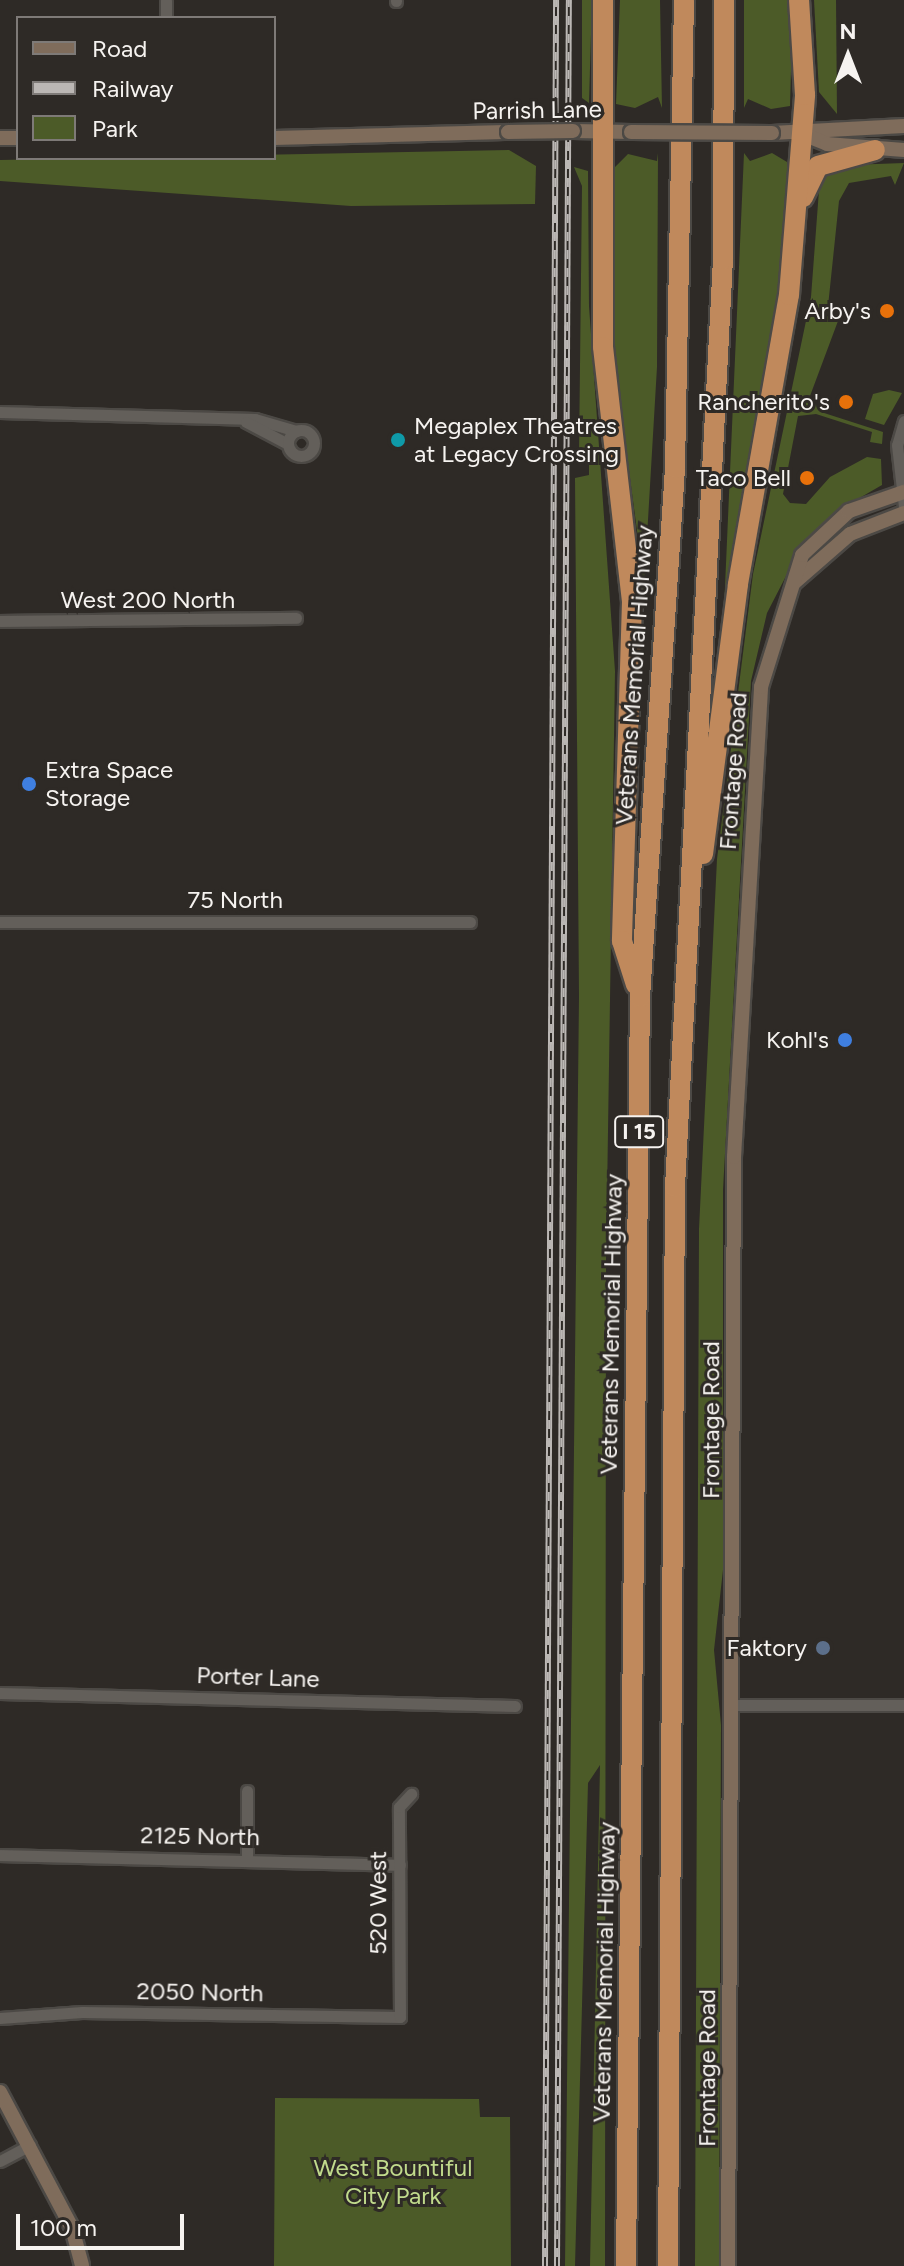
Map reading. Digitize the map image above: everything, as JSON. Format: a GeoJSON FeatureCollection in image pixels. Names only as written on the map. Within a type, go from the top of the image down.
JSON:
{"type":"FeatureCollection","features":[{"type":"Feature","properties":{"kind":"highway"},"geometry":{"type":"LineString","coordinates":[[603,0],[603,347],[632,601],[622,941],[640,997]]}},
{"type":"Feature","properties":{"kind":"highway","name":"Veterans Memorial Highway"},"geometry":{"type":"LineString","coordinates":[[626,2266],[640,997],[675,468],[684,0]]}},
{"type":"Feature","properties":{"kind":"highway","name":"I 15"},"geometry":{"type":"LineString","coordinates":[[668,2266],[675,1187],[723,259],[724,0]]}},
{"type":"Feature","properties":{"kind":"highway"},"geometry":{"type":"LineString","coordinates":[[685,973],[738,584],[782,341],[805,95],[799,0]]}},
{"type":"Feature","properties":{"kind":"highway"},"geometry":{"type":"LineString","coordinates":[[782,341],[796,312],[809,175],[828,161],[875,150]]}},
{"type":"Feature","properties":{"kind":"street","name":"Parrish Lane"},"geometry":{"type":"LineString","coordinates":[[276,138],[573,131],[800,133],[904,126]]}},
{"type":"Feature","properties":{"kind":"street","name":"Parrish Lane"},"geometry":{"type":"LineString","coordinates":[[800,133],[875,150],[904,150]]}},
{"type":"Feature","properties":{"kind":"street"},"geometry":{"type":"LineString","coordinates":[[0,412],[246,422],[311,434],[312,451],[298,457],[288,444],[246,422]]}},
{"type":"Feature","properties":{"kind":"street","name":"Frontage Road"},"geometry":{"type":"LineString","coordinates":[[728,2266],[734,1157],[746,899],[761,687],[770,638],[795,582],[796,564],[837,519],[903,497],[897,445],[904,421]]}},
{"type":"Feature","properties":{"kind":"street"},"geometry":{"type":"LineString","coordinates":[[288,444],[296,431]]}},
{"type":"Feature","properties":{"kind":"street","name":"Frontage Road"},"geometry":{"type":"LineString","coordinates":[[795,582],[850,534],[904,513]]}},
{"type":"Feature","properties":{"kind":"street","name":"West 200 North"},"geometry":{"type":"LineString","coordinates":[[0,621],[296,618]]}},
{"type":"Feature","properties":{"kind":"street","name":"75 North"},"geometry":{"type":"LineString","coordinates":[[0,922],[470,922]]}},
{"type":"Feature","properties":{"kind":"street","name":"Porter Lane"},"geometry":{"type":"LineString","coordinates":[[0,1693],[515,1706]]}},
{"type":"Feature","properties":{"kind":"street"},"geometry":{"type":"LineString","coordinates":[[732,1705],[904,1705]]}},
{"type":"Feature","properties":{"kind":"street"},"geometry":{"type":"LineString","coordinates":[[247,1791],[247,1858]]}},
{"type":"Feature","properties":{"kind":"street","name":"520 West"},"geometry":{"type":"LineString","coordinates":[[400,2017],[399,1807],[411,1794]]}},
{"type":"Feature","properties":{"kind":"street","name":"2125 North"},"geometry":{"type":"LineString","coordinates":[[0,1855],[247,1858],[400,1865]]}},
{"type":"Feature","properties":{"kind":"street","name":"2050 North"},"geometry":{"type":"LineString","coordinates":[[0,2018],[82,2012],[400,2017]]}},
{"type":"Feature","properties":{"kind":"street"},"geometry":{"type":"LineString","coordinates":[[0,2092],[72,2228],[82,2266]]}},
{"type":"Feature","properties":{"kind":"street"},"geometry":{"type":"LineString","coordinates":[[0,2161],[30,2145]]}},
{"type":"Feature","properties":{"kind":"green space"},"geometry":{"type":"Polygon","coordinates":[[[582,0],[592,0],[589,103],[582,98],[582,0]]]}},
{"type":"Feature","properties":{"kind":"green space"},"geometry":{"type":"Polygon","coordinates":[[[620,0],[660,0],[662,108],[658,97],[635,108],[616,104],[620,0]]]}},
{"type":"Feature","properties":{"kind":"green space"},"geometry":{"type":"Polygon","coordinates":[[[744,0],[793,0],[790,106],[771,109],[748,99],[744,108],[744,0]]]}},
{"type":"Feature","properties":{"kind":"green space"},"geometry":{"type":"Polygon","coordinates":[[[814,0],[836,0],[837,114],[819,92],[814,0]]]}},
{"type":"Feature","properties":{"kind":"green space"},"geometry":{"type":"Polygon","coordinates":[[[509,150],[536,166],[535,204],[351,206],[0,181],[0,160],[276,160],[276,155],[509,150]]]}},
{"type":"Feature","properties":{"kind":"green space"},"geometry":{"type":"Polygon","coordinates":[[[658,153],[657,367],[639,673],[638,538],[613,351],[613,169],[628,154],[657,161],[658,153]]]}},
{"type":"Feature","properties":{"kind":"green space"},"geometry":{"type":"Polygon","coordinates":[[[744,153],[750,161],[772,153],[787,162],[787,248],[723,632],[744,153]]]}},
{"type":"Feature","properties":{"kind":"green space"},"geometry":{"type":"Polygon","coordinates":[[[904,163],[895,185],[891,176],[849,183],[839,201],[827,316],[838,321],[810,396],[821,412],[883,432],[882,444],[870,442],[872,432],[816,414],[798,416],[783,494],[790,503],[806,504],[830,477],[867,457],[881,459],[882,485],[837,511],[801,547],[767,613],[751,681],[723,1190],[723,1570],[714,1650],[721,1725],[719,2266],[695,2266],[699,1229],[717,859],[753,574],[811,297],[819,190],[828,173],[849,165],[904,163]]]}},
{"type":"Feature","properties":{"kind":"green space"},"geometry":{"type":"Polygon","coordinates":[[[574,167],[588,171],[589,306],[615,671],[606,1263],[605,2266],[590,2266],[600,1765],[588,1783],[575,2266],[565,2266],[579,996],[575,478],[589,475],[589,455],[579,456],[582,186],[574,167]]]}},
{"type":"Feature","properties":{"kind":"green space"},"geometry":{"type":"Polygon","coordinates":[[[889,390],[902,393],[884,425],[865,419],[873,394],[889,390]]]}},
{"type":"Feature","properties":{"kind":"green space","name":"West Bountiful City Park"},"geometry":{"type":"Polygon","coordinates":[[[275,2098],[479,2099],[480,2117],[510,2117],[511,2266],[274,2266],[275,2098]]]}},
{"type":"Feature","properties":{"kind":"railway"},"geometry":{"type":"LineString","coordinates":[[545,2266],[556,0]]}},
{"type":"Feature","properties":{"kind":"railway"},"geometry":{"type":"LineString","coordinates":[[557,2266],[569,0]]}},
{"type":"Feature","properties":{"kind":"place","name":"Arby's"},"geometry":{"type":"Point","coordinates":[887,311]}},
{"type":"Feature","properties":{"kind":"place","name":"Rancherito's"},"geometry":{"type":"Point","coordinates":[846,402]}},
{"type":"Feature","properties":{"kind":"place","name":"Megaplex Theatres at Legacy Crossing"},"geometry":{"type":"Point","coordinates":[398,440]}},
{"type":"Feature","properties":{"kind":"place","name":"Taco Bell"},"geometry":{"type":"Point","coordinates":[807,478]}},
{"type":"Feature","properties":{"kind":"place","name":"Extra Space Storage"},"geometry":{"type":"Point","coordinates":[29,784]}},
{"type":"Feature","properties":{"kind":"place","name":"Kohl's"},"geometry":{"type":"Point","coordinates":[845,1040]}},
{"type":"Feature","properties":{"kind":"place","name":"Faktory"},"geometry":{"type":"Point","coordinates":[823,1648]}}]}
